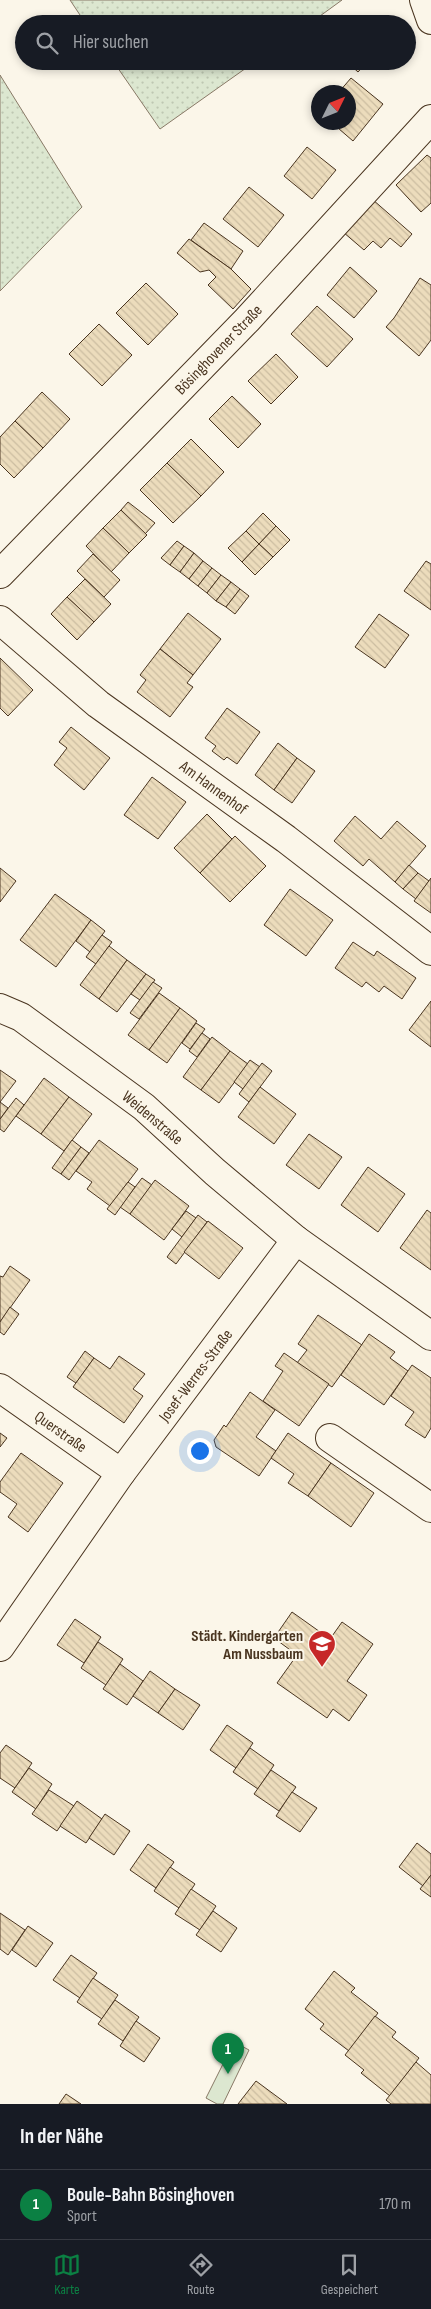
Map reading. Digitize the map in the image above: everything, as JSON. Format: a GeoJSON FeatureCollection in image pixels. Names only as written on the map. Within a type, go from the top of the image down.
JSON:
{"type":"FeatureCollection","features":[{"type":"Feature","properties":{"kind":"street"},"geometry":{"type":"LineString","coordinates":[[424,0],[431,20]]}},
{"type":"Feature","properties":{"kind":"street","name":"Bösinghovener Straße"},"geometry":{"type":"LineString","coordinates":[[0,574],[247,320],[431,119]]}},
{"type":"Feature","properties":{"kind":"street","name":"Am Hannenhof"},"geometry":{"type":"LineString","coordinates":[[0,620],[98,704],[286,839],[431,951]]}},
{"type":"Feature","properties":{"kind":"street","name":"Weidenstraße"},"geometry":{"type":"LineString","coordinates":[[0,1008],[21,1017],[144,1107],[215,1172],[296,1240]]}},
{"type":"Feature","properties":{"kind":"street"},"geometry":{"type":"LineString","coordinates":[[296,1240],[431,1336]]}},
{"type":"Feature","properties":{"kind":"street","name":"Josef-Werres-Straße"},"geometry":{"type":"LineString","coordinates":[[0,1647],[121,1474],[296,1240]]}},
{"type":"Feature","properties":{"kind":"street","name":"Querstraße"},"geometry":{"type":"LineString","coordinates":[[0,1388],[121,1474]]}},
{"type":"Feature","properties":{"kind":"street"},"geometry":{"type":"LineString","coordinates":[[330,1438],[431,1508]]}},
{"type":"Feature","properties":{"kind":"green space"},"geometry":{"type":"Polygon","coordinates":[[[70,0],[342,0],[321,15],[80,15],[70,0]]]}},
{"type":"Feature","properties":{"kind":"green space"},"geometry":{"type":"Polygon","coordinates":[[[119,70],[243,70],[160,129],[119,70]]]}},
{"type":"Feature","properties":{"kind":"green space"},"geometry":{"type":"Polygon","coordinates":[[[0,75],[82,207],[0,291],[0,75]]]}},
{"type":"Feature","properties":{"kind":"green space"},"geometry":{"type":"Polygon","coordinates":[[[234,2042],[249,2050],[223,2104],[217,2104],[206,2098],[234,2042]]]}},
{"type":"Feature","properties":{"kind":"building"},"geometry":{"type":"Polygon","coordinates":[[[351,78],[383,104],[353,141],[340,130],[356,130],[356,85],[345,85],[351,78]]]}},
{"type":"Feature","properties":{"kind":"building"},"geometry":{"type":"Polygon","coordinates":[[[307,147],[336,170],[312,199],[284,176],[307,147]]]}},
{"type":"Feature","properties":{"kind":"building"},"geometry":{"type":"Polygon","coordinates":[[[427,155],[431,158],[431,203],[421,212],[396,185],[427,155]]]}},
{"type":"Feature","properties":{"kind":"building"},"geometry":{"type":"Polygon","coordinates":[[[249,187],[284,215],[258,247],[223,219],[249,187]]]}},
{"type":"Feature","properties":{"kind":"building"},"geometry":{"type":"Polygon","coordinates":[[[372,199],[412,234],[401,247],[390,238],[381,248],[373,241],[364,250],[343,232],[372,199]]]}},
{"type":"Feature","properties":{"kind":"building"},"geometry":{"type":"Polygon","coordinates":[[[204,223],[243,251],[231,269],[191,240],[204,223]]]}},
{"type":"Feature","properties":{"kind":"building"},"geometry":{"type":"Polygon","coordinates":[[[189,239],[231,269],[251,289],[233,309],[208,285],[216,277],[209,270],[200,272],[177,253],[189,239]]]}},
{"type":"Feature","properties":{"kind":"building"},"geometry":{"type":"Polygon","coordinates":[[[350,267],[377,291],[354,318],[327,295],[350,267]]]}},
{"type":"Feature","properties":{"kind":"building"},"geometry":{"type":"Polygon","coordinates":[[[420,278],[431,285],[431,340],[419,356],[386,327],[420,278]]]}},
{"type":"Feature","properties":{"kind":"building"},"geometry":{"type":"Polygon","coordinates":[[[146,283],[178,314],[148,345],[116,313],[146,283]]]}},
{"type":"Feature","properties":{"kind":"building"},"geometry":{"type":"Polygon","coordinates":[[[317,306],[353,339],[327,367],[291,334],[317,306]]]}},
{"type":"Feature","properties":{"kind":"building"},"geometry":{"type":"Polygon","coordinates":[[[99,324],[132,355],[102,386],[69,354],[99,324]]]}},
{"type":"Feature","properties":{"kind":"building"},"geometry":{"type":"Polygon","coordinates":[[[276,354],[298,377],[271,404],[248,381],[276,354]]]}},
{"type":"Feature","properties":{"kind":"building"},"geometry":{"type":"Polygon","coordinates":[[[42,392],[70,419],[43,448],[15,421],[42,392]]]}},
{"type":"Feature","properties":{"kind":"building"},"geometry":{"type":"Polygon","coordinates":[[[232,396],[261,424],[238,448],[209,419],[232,396]]]}},
{"type":"Feature","properties":{"kind":"building"},"geometry":{"type":"Polygon","coordinates":[[[15,421],[43,448],[14,478],[0,464],[0,437],[15,421]]]}},
{"type":"Feature","properties":{"kind":"building"},"geometry":{"type":"Polygon","coordinates":[[[191,439],[224,472],[201,496],[167,463],[191,439]]]}},
{"type":"Feature","properties":{"kind":"building"},"geometry":{"type":"Polygon","coordinates":[[[167,463],[201,496],[173,523],[140,490],[167,463]]]}},
{"type":"Feature","properties":{"kind":"building"},"geometry":{"type":"Polygon","coordinates":[[[128,502],[155,523],[145,534],[121,510],[128,502]]]}},
{"type":"Feature","properties":{"kind":"building"},"geometry":{"type":"Polygon","coordinates":[[[121,510],[147,535],[129,553],[103,528],[121,510]]]}},
{"type":"Feature","properties":{"kind":"building"},"geometry":{"type":"Polygon","coordinates":[[[263,513],[276,526],[259,544],[246,531],[263,513]]]}},
{"type":"Feature","properties":{"kind":"building"},"geometry":{"type":"Polygon","coordinates":[[[276,526],[290,540],[273,557],[259,544],[276,526]]]}},
{"type":"Feature","properties":{"kind":"building"},"geometry":{"type":"Polygon","coordinates":[[[103,528],[129,553],[111,572],[86,546],[103,528]]]}},
{"type":"Feature","properties":{"kind":"building"},"geometry":{"type":"Polygon","coordinates":[[[246,531],[259,544],[242,562],[228,548],[246,531]]]}},
{"type":"Feature","properties":{"kind":"building"},"geometry":{"type":"Polygon","coordinates":[[[177,541],[184,546],[170,565],[161,558],[177,541]]]}},
{"type":"Feature","properties":{"kind":"building"},"geometry":{"type":"Polygon","coordinates":[[[259,544],[273,557],[255,575],[242,562],[259,544]]]}},
{"type":"Feature","properties":{"kind":"building"},"geometry":{"type":"Polygon","coordinates":[[[184,546],[194,553],[180,572],[170,565],[184,546]]]}},
{"type":"Feature","properties":{"kind":"building"},"geometry":{"type":"Polygon","coordinates":[[[194,553],[203,561],[189,579],[180,572],[194,553]]]}},
{"type":"Feature","properties":{"kind":"building"},"geometry":{"type":"Polygon","coordinates":[[[93,554],[120,580],[104,597],[77,571],[93,554]]]}},
{"type":"Feature","properties":{"kind":"building"},"geometry":{"type":"Polygon","coordinates":[[[203,561],[212,568],[198,586],[189,579],[203,561]]]}},
{"type":"Feature","properties":{"kind":"building"},"geometry":{"type":"Polygon","coordinates":[[[426,561],[431,564],[431,610],[404,591],[426,561]]]}},
{"type":"Feature","properties":{"kind":"building"},"geometry":{"type":"Polygon","coordinates":[[[212,568],[221,575],[207,593],[198,586],[212,568]]]}},
{"type":"Feature","properties":{"kind":"building"},"geometry":{"type":"Polygon","coordinates":[[[221,575],[231,582],[216,601],[207,593],[221,575]]]}},
{"type":"Feature","properties":{"kind":"building"},"geometry":{"type":"Polygon","coordinates":[[[85,579],[111,604],[94,622],[67,597],[85,579]]]}},
{"type":"Feature","properties":{"kind":"building"},"geometry":{"type":"Polygon","coordinates":[[[231,582],[240,589],[226,607],[216,601],[231,582]]]}},
{"type":"Feature","properties":{"kind":"building"},"geometry":{"type":"Polygon","coordinates":[[[240,589],[249,596],[235,614],[226,607],[240,589]]]}},
{"type":"Feature","properties":{"kind":"building"},"geometry":{"type":"Polygon","coordinates":[[[67,597],[94,622],[77,640],[51,614],[67,597]]]}},
{"type":"Feature","properties":{"kind":"building"},"geometry":{"type":"Polygon","coordinates":[[[188,613],[221,639],[193,675],[160,649],[188,613]]]}},
{"type":"Feature","properties":{"kind":"building"},"geometry":{"type":"Polygon","coordinates":[[[379,614],[409,635],[385,668],[355,647],[379,614]]]}},
{"type":"Feature","properties":{"kind":"building"},"geometry":{"type":"Polygon","coordinates":[[[160,649],[193,675],[187,683],[193,687],[170,717],[137,692],[146,680],[140,675],[160,649]]]}},
{"type":"Feature","properties":{"kind":"building"},"geometry":{"type":"Polygon","coordinates":[[[0,658],[33,690],[8,716],[0,708],[0,658]]]}},
{"type":"Feature","properties":{"kind":"building"},"geometry":{"type":"Polygon","coordinates":[[[227,708],[260,732],[237,764],[227,757],[224,760],[212,751],[216,746],[205,738],[227,708]]]}},
{"type":"Feature","properties":{"kind":"building"},"geometry":{"type":"Polygon","coordinates":[[[71,727],[110,758],[84,790],[54,765],[67,748],[59,742],[71,727]]]}},
{"type":"Feature","properties":{"kind":"building"},"geometry":{"type":"Polygon","coordinates":[[[278,743],[297,758],[274,790],[255,775],[278,743]]]}},
{"type":"Feature","properties":{"kind":"building"},"geometry":{"type":"Polygon","coordinates":[[[297,758],[315,771],[292,803],[274,790],[297,758]]]}},
{"type":"Feature","properties":{"kind":"building"},"geometry":{"type":"Polygon","coordinates":[[[152,777],[186,802],[158,839],[124,815],[152,777]]]}},
{"type":"Feature","properties":{"kind":"building"},"geometry":{"type":"Polygon","coordinates":[[[207,814],[232,839],[200,873],[174,848],[207,814]]]}},
{"type":"Feature","properties":{"kind":"building"},"geometry":{"type":"Polygon","coordinates":[[[355,816],[381,839],[397,821],[426,846],[395,882],[369,859],[363,866],[334,841],[355,816]]]}},
{"type":"Feature","properties":{"kind":"building"},"geometry":{"type":"Polygon","coordinates":[[[235,836],[266,866],[230,902],[200,873],[235,836]]]}},
{"type":"Feature","properties":{"kind":"building"},"geometry":{"type":"Polygon","coordinates":[[[409,865],[418,873],[403,889],[395,882],[409,865]]]}},
{"type":"Feature","properties":{"kind":"building"},"geometry":{"type":"Polygon","coordinates":[[[0,868],[16,881],[0,902],[0,868]]]}},
{"type":"Feature","properties":{"kind":"building"},"geometry":{"type":"Polygon","coordinates":[[[418,873],[429,881],[416,899],[403,889],[418,873]]]}},
{"type":"Feature","properties":{"kind":"building"},"geometry":{"type":"Polygon","coordinates":[[[431,878],[431,913],[414,901],[431,878]]]}},
{"type":"Feature","properties":{"kind":"building"},"geometry":{"type":"Polygon","coordinates":[[[290,889],[333,920],[306,956],[264,925],[290,889]]]}},
{"type":"Feature","properties":{"kind":"building"},"geometry":{"type":"Polygon","coordinates":[[[55,894],[91,920],[56,967],[20,940],[55,894]]]}},
{"type":"Feature","properties":{"kind":"building"},"geometry":{"type":"Polygon","coordinates":[[[91,920],[105,931],[90,952],[76,941],[91,920]]]}},
{"type":"Feature","properties":{"kind":"building"},"geometry":{"type":"Polygon","coordinates":[[[102,935],[112,942],[96,964],[86,957],[102,935]]]}},
{"type":"Feature","properties":{"kind":"building"},"geometry":{"type":"Polygon","coordinates":[[[353,942],[374,956],[377,951],[416,978],[402,999],[384,986],[379,992],[366,982],[362,987],[335,968],[353,942]]]}},
{"type":"Feature","properties":{"kind":"building"},"geometry":{"type":"Polygon","coordinates":[[[109,946],[127,960],[99,999],[80,985],[109,946]]]}},
{"type":"Feature","properties":{"kind":"building"},"geometry":{"type":"Polygon","coordinates":[[[127,960],[146,974],[117,1012],[99,999],[127,960]]]}},
{"type":"Feature","properties":{"kind":"building"},"geometry":{"type":"Polygon","coordinates":[[[146,974],[155,980],[140,1000],[131,994],[146,974]]]}},
{"type":"Feature","properties":{"kind":"building"},"geometry":{"type":"Polygon","coordinates":[[[153,982],[162,988],[139,1019],[130,1013],[153,982]]]}},
{"type":"Feature","properties":{"kind":"building"},"geometry":{"type":"Polygon","coordinates":[[[159,993],[180,1008],[149,1050],[128,1035],[159,993]]]}},
{"type":"Feature","properties":{"kind":"building"},"geometry":{"type":"Polygon","coordinates":[[[431,1001],[431,1047],[409,1030],[431,1001]]]}},
{"type":"Feature","properties":{"kind":"building"},"geometry":{"type":"Polygon","coordinates":[[[180,1008],[197,1021],[167,1063],[149,1050],[180,1008]]]}},
{"type":"Feature","properties":{"kind":"building"},"geometry":{"type":"Polygon","coordinates":[[[196,1023],[205,1029],[190,1049],[182,1043],[196,1023]]]}},
{"type":"Feature","properties":{"kind":"building"},"geometry":{"type":"Polygon","coordinates":[[[202,1033],[210,1039],[197,1057],[189,1051],[202,1033]]]}},
{"type":"Feature","properties":{"kind":"building"},"geometry":{"type":"Polygon","coordinates":[[[212,1037],[230,1051],[201,1090],[183,1077],[212,1037]]]}},
{"type":"Feature","properties":{"kind":"building"},"geometry":{"type":"Polygon","coordinates":[[[230,1051],[248,1064],[219,1103],[201,1090],[230,1051]]]}},
{"type":"Feature","properties":{"kind":"building"},"geometry":{"type":"Polygon","coordinates":[[[250,1060],[260,1067],[243,1089],[234,1082],[250,1060]]]}},
{"type":"Feature","properties":{"kind":"building"},"geometry":{"type":"Polygon","coordinates":[[[262,1063],[272,1071],[249,1102],[239,1094],[262,1063]]]}},
{"type":"Feature","properties":{"kind":"building"},"geometry":{"type":"Polygon","coordinates":[[[0,1070],[16,1081],[0,1102],[0,1070]]]}},
{"type":"Feature","properties":{"kind":"building"},"geometry":{"type":"Polygon","coordinates":[[[44,1078],[69,1097],[41,1134],[16,1116],[44,1078]]]}},
{"type":"Feature","properties":{"kind":"building"},"geometry":{"type":"Polygon","coordinates":[[[260,1087],[296,1114],[274,1144],[238,1117],[260,1087]]]}},
{"type":"Feature","properties":{"kind":"building"},"geometry":{"type":"Polygon","coordinates":[[[69,1097],[92,1114],[64,1151],[41,1134],[69,1097]]]}},
{"type":"Feature","properties":{"kind":"building"},"geometry":{"type":"Polygon","coordinates":[[[16,1098],[24,1105],[4,1132],[0,1129],[0,1119],[16,1098]]]}},
{"type":"Feature","properties":{"kind":"building"},"geometry":{"type":"Polygon","coordinates":[[[0,1102],[8,1108],[0,1119],[0,1102]]]}},
{"type":"Feature","properties":{"kind":"building"},"geometry":{"type":"Polygon","coordinates":[[[309,1134],[342,1157],[319,1189],[286,1165],[309,1134]]]}},
{"type":"Feature","properties":{"kind":"building"},"geometry":{"type":"Polygon","coordinates":[[[72,1140],[81,1147],[61,1174],[52,1168],[72,1140]]]}},
{"type":"Feature","properties":{"kind":"building"},"geometry":{"type":"Polygon","coordinates":[[[99,1140],[138,1169],[110,1206],[87,1189],[92,1182],[76,1171],[99,1140]]]}},
{"type":"Feature","properties":{"kind":"building"},"geometry":{"type":"Polygon","coordinates":[[[81,1147],[89,1153],[69,1180],[61,1174],[81,1147]]]}},
{"type":"Feature","properties":{"kind":"building"},"geometry":{"type":"Polygon","coordinates":[[[368,1167],[405,1194],[378,1232],[341,1205],[368,1167]]]}},
{"type":"Feature","properties":{"kind":"building"},"geometry":{"type":"Polygon","coordinates":[[[142,1178],[152,1185],[130,1214],[120,1207],[142,1178]]]}},
{"type":"Feature","properties":{"kind":"building"},"geometry":{"type":"Polygon","coordinates":[[[155,1180],[189,1206],[164,1240],[130,1214],[155,1180]]]}},
{"type":"Feature","properties":{"kind":"building"},"geometry":{"type":"Polygon","coordinates":[[[128,1182],[135,1187],[115,1215],[107,1209],[128,1182]]]}},
{"type":"Feature","properties":{"kind":"building"},"geometry":{"type":"Polygon","coordinates":[[[427,1210],[431,1213],[431,1270],[400,1248],[427,1210]]]}},
{"type":"Feature","properties":{"kind":"building"},"geometry":{"type":"Polygon","coordinates":[[[186,1211],[196,1218],[182,1237],[172,1229],[186,1211]]]}},
{"type":"Feature","properties":{"kind":"building"},"geometry":{"type":"Polygon","coordinates":[[[198,1215],[207,1222],[176,1264],[167,1257],[198,1215]]]}},
{"type":"Feature","properties":{"kind":"building"},"geometry":{"type":"Polygon","coordinates":[[[208,1221],[243,1248],[219,1279],[184,1252],[208,1221]]]}},
{"type":"Feature","properties":{"kind":"building"},"geometry":{"type":"Polygon","coordinates":[[[10,1266],[30,1280],[0,1322],[0,1276],[3,1277],[10,1266]]]}},
{"type":"Feature","properties":{"kind":"building"},"geometry":{"type":"Polygon","coordinates":[[[10,1307],[19,1314],[4,1335],[0,1332],[0,1322],[10,1307]]]}},
{"type":"Feature","properties":{"kind":"building"},"geometry":{"type":"Polygon","coordinates":[[[318,1315],[362,1345],[332,1387],[297,1363],[307,1350],[298,1344],[318,1315]]]}},
{"type":"Feature","properties":{"kind":"building"},"geometry":{"type":"Polygon","coordinates":[[[369,1334],[395,1352],[390,1358],[408,1371],[384,1405],[341,1375],[369,1334]]]}},
{"type":"Feature","properties":{"kind":"building"},"geometry":{"type":"Polygon","coordinates":[[[85,1351],[94,1358],[76,1383],[67,1377],[85,1351]]]}},
{"type":"Feature","properties":{"kind":"building"},"geometry":{"type":"Polygon","coordinates":[[[284,1353],[329,1384],[299,1426],[263,1401],[283,1371],[275,1366],[284,1353]]]}},
{"type":"Feature","properties":{"kind":"building"},"geometry":{"type":"Polygon","coordinates":[[[119,1356],[145,1374],[133,1389],[143,1396],[124,1423],[73,1387],[94,1358],[110,1369],[119,1356]]]}},
{"type":"Feature","properties":{"kind":"building"},"geometry":{"type":"Polygon","coordinates":[[[412,1365],[431,1378],[431,1428],[425,1438],[405,1425],[414,1412],[391,1396],[412,1365]]]}},
{"type":"Feature","properties":{"kind":"building"},"geometry":{"type":"Polygon","coordinates":[[[250,1392],[275,1410],[256,1437],[276,1451],[259,1476],[216,1447],[214,1440],[224,1425],[226,1427],[250,1392]]]}},
{"type":"Feature","properties":{"kind":"building"},"geometry":{"type":"Polygon","coordinates":[[[0,1433],[7,1438],[0,1447],[0,1433]]]}},
{"type":"Feature","properties":{"kind":"building"},"geometry":{"type":"Polygon","coordinates":[[[288,1433],[331,1463],[308,1496],[288,1483],[294,1474],[271,1458],[288,1433]]]}},
{"type":"Feature","properties":{"kind":"building"},"geometry":{"type":"Polygon","coordinates":[[[21,1453],[63,1483],[28,1532],[8,1517],[17,1504],[0,1492],[0,1482],[21,1453]]]}},
{"type":"Feature","properties":{"kind":"building"},"geometry":{"type":"Polygon","coordinates":[[[331,1463],[374,1493],[351,1527],[308,1496],[331,1463]]]}},
{"type":"Feature","properties":{"kind":"building","name":"Städt. Kindergarten Am Nussbaum"},"geometry":{"type":"Polygon","coordinates":[[[292,1612],[330,1639],[342,1622],[373,1644],[347,1681],[367,1695],[349,1721],[333,1709],[327,1718],[277,1683],[297,1655],[274,1638],[292,1612]]]}},
{"type":"Feature","properties":{"kind":"building"},"geometry":{"type":"Polygon","coordinates":[[[75,1619],[101,1637],[84,1663],[57,1645],[75,1619]]]}},
{"type":"Feature","properties":{"kind":"building"},"geometry":{"type":"Polygon","coordinates":[[[98,1642],[123,1659],[106,1685],[81,1668],[98,1642]]]}},
{"type":"Feature","properties":{"kind":"building"},"geometry":{"type":"Polygon","coordinates":[[[120,1664],[143,1681],[127,1705],[103,1689],[120,1664]]]}},
{"type":"Feature","properties":{"kind":"building"},"geometry":{"type":"Polygon","coordinates":[[[150,1671],[175,1689],[158,1713],[133,1696],[150,1671]]]}},
{"type":"Feature","properties":{"kind":"building"},"geometry":{"type":"Polygon","coordinates":[[[175,1689],[200,1705],[183,1730],[158,1713],[175,1689]]]}},
{"type":"Feature","properties":{"kind":"building"},"geometry":{"type":"Polygon","coordinates":[[[227,1725],[253,1743],[236,1768],[210,1750],[227,1725]]]}},
{"type":"Feature","properties":{"kind":"building"},"geometry":{"type":"Polygon","coordinates":[[[6,1745],[32,1763],[15,1788],[0,1778],[0,1753],[6,1745]]]}},
{"type":"Feature","properties":{"kind":"building"},"geometry":{"type":"Polygon","coordinates":[[[250,1748],[274,1765],[258,1789],[233,1772],[250,1748]]]}},
{"type":"Feature","properties":{"kind":"building"},"geometry":{"type":"Polygon","coordinates":[[[29,1768],[52,1784],[36,1809],[12,1792],[29,1768]]]}},
{"type":"Feature","properties":{"kind":"building"},"geometry":{"type":"Polygon","coordinates":[[[271,1770],[296,1787],[279,1811],[254,1794],[271,1770]]]}},
{"type":"Feature","properties":{"kind":"building"},"geometry":{"type":"Polygon","coordinates":[[[49,1790],[74,1806],[57,1831],[32,1814],[49,1790]]]}},
{"type":"Feature","properties":{"kind":"building"},"geometry":{"type":"Polygon","coordinates":[[[292,1792],[317,1808],[300,1832],[276,1816],[292,1792]]]}},
{"type":"Feature","properties":{"kind":"building"},"geometry":{"type":"Polygon","coordinates":[[[77,1801],[102,1819],[86,1843],[60,1826],[77,1801]]]}},
{"type":"Feature","properties":{"kind":"building"},"geometry":{"type":"Polygon","coordinates":[[[105,1814],[130,1831],[114,1855],[89,1838],[105,1814]]]}},
{"type":"Feature","properties":{"kind":"building"},"geometry":{"type":"Polygon","coordinates":[[[417,1843],[431,1854],[431,1875],[423,1886],[399,1867],[417,1843]]]}},
{"type":"Feature","properties":{"kind":"building"},"geometry":{"type":"Polygon","coordinates":[[[148,1844],[174,1862],[156,1888],[130,1870],[148,1844]]]}},
{"type":"Feature","properties":{"kind":"building"},"geometry":{"type":"Polygon","coordinates":[[[170,1867],[195,1884],[179,1908],[154,1891],[170,1867]]]}},
{"type":"Feature","properties":{"kind":"building"},"geometry":{"type":"Polygon","coordinates":[[[431,1875],[431,1897],[420,1889],[431,1875]]]}},
{"type":"Feature","properties":{"kind":"building"},"geometry":{"type":"Polygon","coordinates":[[[191,1889],[216,1906],[200,1930],[175,1914],[191,1889]]]}},
{"type":"Feature","properties":{"kind":"building"},"geometry":{"type":"Polygon","coordinates":[[[213,1911],[237,1928],[221,1952],[196,1935],[213,1911]]]}},
{"type":"Feature","properties":{"kind":"building"},"geometry":{"type":"Polygon","coordinates":[[[0,1913],[25,1930],[8,1955],[0,1949],[0,1913]]]}},
{"type":"Feature","properties":{"kind":"building"},"geometry":{"type":"Polygon","coordinates":[[[28,1926],[53,1943],[36,1967],[12,1950],[28,1926]]]}},
{"type":"Feature","properties":{"kind":"building"},"geometry":{"type":"Polygon","coordinates":[[[71,1955],[97,1973],[80,1998],[53,1980],[71,1955]]]}},
{"type":"Feature","properties":{"kind":"building"},"geometry":{"type":"Polygon","coordinates":[[[334,1971],[355,1988],[351,1992],[378,2013],[349,2051],[320,2029],[324,2024],[305,2009],[334,1971]]]}},
{"type":"Feature","properties":{"kind":"building"},"geometry":{"type":"Polygon","coordinates":[[[93,1978],[118,1995],[102,2019],[77,2002],[93,1978]]]}},
{"type":"Feature","properties":{"kind":"building"},"geometry":{"type":"Polygon","coordinates":[[[115,2000],[139,2017],[123,2041],[98,2024],[115,2000]]]}},
{"type":"Feature","properties":{"kind":"building"},"geometry":{"type":"Polygon","coordinates":[[[375,2016],[396,2032],[392,2037],[419,2058],[390,2096],[361,2073],[364,2070],[345,2055],[375,2016]]]}},
{"type":"Feature","properties":{"kind":"building"},"geometry":{"type":"Polygon","coordinates":[[[136,2021],[160,2038],[144,2062],[120,2046],[136,2021]]]}},
{"type":"Feature","properties":{"kind":"building"},"geometry":{"type":"Polygon","coordinates":[[[416,2062],[431,2075],[431,2104],[391,2104],[386,2100],[416,2062]]]}},
{"type":"Feature","properties":{"kind":"building"},"geometry":{"type":"Polygon","coordinates":[[[256,2081],[287,2104],[238,2104],[256,2081]]]}},
{"type":"Feature","properties":{"kind":"building"},"geometry":{"type":"Polygon","coordinates":[[[66,2094],[81,2104],[59,2104],[66,2094]]]}},
{"type":"Feature","properties":{"kind":"place","name":"Städt. Kindergarten Am Nussbaum"},"geometry":{"type":"Point","coordinates":[322,1668]}},
{"type":"Feature","properties":{"kind":"place","name":"Boule-Bahn Bösinghoven"},"geometry":{"type":"Point","coordinates":[228,2074]}}]}
